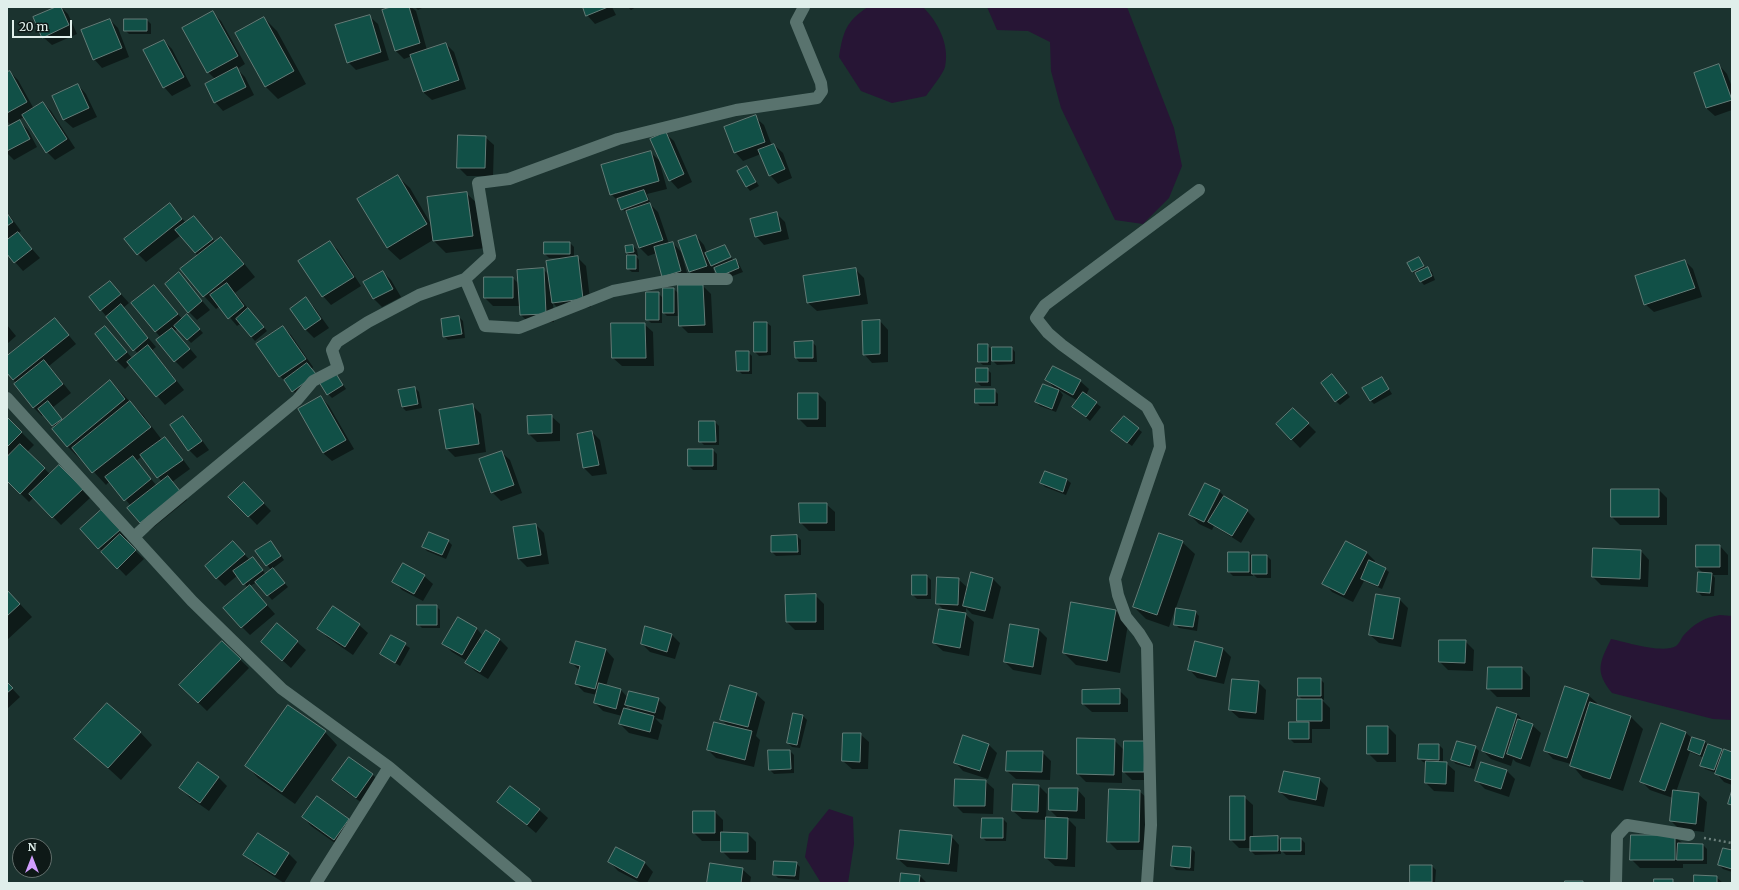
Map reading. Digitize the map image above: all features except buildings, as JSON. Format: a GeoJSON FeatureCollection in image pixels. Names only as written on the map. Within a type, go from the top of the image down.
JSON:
{"type":"FeatureCollection","features":[{"type":"Feature","properties":{"kind":"street"},"geometry":{"type":"LineString","coordinates":[[134,537],[151,521],[297,400],[313,381],[338,368],[332,350],[337,342],[368,322],[419,295],[465,278],[490,256],[478,183],[509,179],[618,139],[736,110],[817,98],[822,91],[821,83],[796,22],[804,7]]}},
{"type":"Feature","properties":{"kind":"street"},"geometry":{"type":"LineString","coordinates":[[1147,883],[1151,825],[1147,646],[1139,632],[1126,617],[1118,595],[1115,579],[1160,447],[1158,427],[1147,407],[1048,334],[1036,318],[1046,305],[1199,190]]}},
{"type":"Feature","properties":{"kind":"street"},"geometry":{"type":"LineString","coordinates":[[465,278],[485,326],[519,328],[613,291],[677,279],[727,278]]}},
{"type":"Feature","properties":{"kind":"street"},"geometry":{"type":"LineString","coordinates":[[7,398],[192,601],[282,689],[389,767],[526,883]]}},
{"type":"Feature","properties":{"kind":"street"},"geometry":{"type":"LineString","coordinates":[[316,883],[389,767]]}},
{"type":"Feature","properties":{"kind":"street"},"geometry":{"type":"LineString","coordinates":[[1616,883],[1617,836],[1627,825],[1689,835]]}},
{"type":"Feature","properties":{"kind":"path"},"geometry":{"type":"LineString","coordinates":[[1689,835],[1732,843]]}},
{"type":"Feature","properties":{"kind":"shaded area"},"geometry":{"type":"Polygon","coordinates":[[[868,7],[923,7],[938,27],[942,34],[946,50],[945,67],[926,96],[892,103],[861,91],[839,57],[844,34],[850,22],[868,7]]]}},
{"type":"Feature","properties":{"kind":"shaded area"},"geometry":{"type":"Polygon","coordinates":[[[987,7],[1127,7],[1174,128],[1182,166],[1169,198],[1143,224],[1115,220],[1061,108],[1051,71],[1050,42],[1028,31],[997,30],[987,7]]]}},
{"type":"Feature","properties":{"kind":"shaded area"},"geometry":{"type":"Polygon","coordinates":[[[1720,615],[1732,616],[1732,720],[1713,719],[1612,693],[1606,685],[1601,672],[1601,666],[1604,654],[1611,639],[1654,648],[1670,648],[1676,646],[1683,636],[1695,625],[1709,618],[1720,615]]]}},
{"type":"Feature","properties":{"kind":"shaded area"},"geometry":{"type":"Polygon","coordinates":[[[829,809],[853,817],[854,844],[848,883],[821,883],[805,857],[809,834],[829,809]]]}}]}
